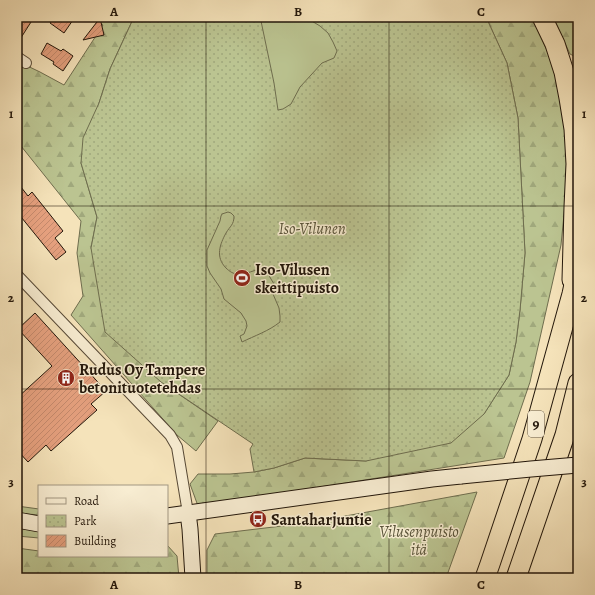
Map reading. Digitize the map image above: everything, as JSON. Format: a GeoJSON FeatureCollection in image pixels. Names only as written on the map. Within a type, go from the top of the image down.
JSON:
{"type":"FeatureCollection","features":[{"type":"Feature","properties":{"kind":"highway"},"geometry":{"type":"LineString","coordinates":[[542,17],[555,44],[564,72],[574,129],[576,164],[572,294]]}},
{"type":"Feature","properties":{"kind":"highway","name":"9"},"geometry":{"type":"LineString","coordinates":[[485,578],[532,439],[572,294],[578,266]]}},
{"type":"Feature","properties":{"kind":"highway","name":"9"},"geometry":{"type":"LineString","coordinates":[[516,578],[565,435],[578,383]]}},
{"type":"Feature","properties":{"kind":"main road"},"geometry":{"type":"LineString","coordinates":[[168,516],[432,479],[578,465]]}},
{"type":"Feature","properties":{"kind":"main road"},"geometry":{"type":"LineString","coordinates":[[188,513],[193,578]]}},
{"type":"Feature","properties":{"kind":"main road"},"geometry":{"type":"LineString","coordinates":[[17,520],[38,524]]}},
{"type":"Feature","properties":{"kind":"street"},"geometry":{"type":"LineString","coordinates":[[17,57],[26,63]]}},
{"type":"Feature","properties":{"kind":"street"},"geometry":{"type":"LineString","coordinates":[[17,275],[170,435],[177,447],[188,513]]}},
{"type":"Feature","properties":{"kind":"green space"},"geometry":{"type":"Polygon","coordinates":[[[90,17],[134,17],[110,69],[81,163],[97,217],[91,248],[161,382],[218,421],[196,451],[177,435],[71,315],[83,296],[77,253],[81,221],[17,141],[17,61],[64,85],[103,25],[90,17]]]}},
{"type":"Feature","properties":{"kind":"green space","name":"Iso-Vilunen"},"geometry":{"type":"Polygon","coordinates":[[[134,17],[486,17],[507,63],[518,118],[525,253],[516,342],[509,375],[484,414],[451,443],[366,461],[305,458],[274,468],[254,472],[250,449],[253,444],[161,382],[105,332],[91,248],[97,217],[81,163],[83,138],[99,103],[110,69],[134,17]]]}},
{"type":"Feature","properties":{"kind":"green space"},"geometry":{"type":"Polygon","coordinates":[[[261,17],[305,17],[328,33],[337,51],[334,58],[322,63],[300,87],[291,104],[283,109],[278,110],[261,17]]]}},
{"type":"Feature","properties":{"kind":"green space"},"geometry":{"type":"Polygon","coordinates":[[[486,17],[533,17],[557,75],[567,137],[566,194],[561,245],[530,382],[504,458],[198,506],[190,484],[198,474],[254,472],[274,468],[305,458],[366,461],[484,414],[509,375],[516,342],[525,253],[518,118],[507,63],[486,17]]]}},
{"type":"Feature","properties":{"kind":"green space"},"geometry":{"type":"Polygon","coordinates":[[[553,17],[578,17],[578,58],[570,54],[553,17]]]}},
{"type":"Feature","properties":{"kind":"green space","name":"Iso-Vilusen skeittipuisto"},"geometry":{"type":"Polygon","coordinates":[[[228,212],[234,216],[234,219],[220,246],[220,255],[223,264],[226,268],[236,274],[261,269],[264,270],[274,284],[273,294],[279,308],[280,316],[280,322],[276,325],[242,342],[240,336],[244,334],[247,326],[246,321],[241,313],[224,299],[221,289],[207,266],[207,250],[222,214],[228,212]]]}},
{"type":"Feature","properties":{"kind":"green space","name":"Vilusenpuisto itä"},"geometry":{"type":"Polygon","coordinates":[[[477,492],[446,578],[207,578],[207,550],[215,534],[307,523],[477,492]]]}},
{"type":"Feature","properties":{"kind":"green space"},"geometry":{"type":"Polygon","coordinates":[[[17,506],[38,509],[38,515],[17,513],[17,506]]]}},
{"type":"Feature","properties":{"kind":"green space"},"geometry":{"type":"Polygon","coordinates":[[[17,527],[38,530],[38,538],[17,536],[17,527]]]}},
{"type":"Feature","properties":{"kind":"green space"},"geometry":{"type":"Polygon","coordinates":[[[168,546],[177,556],[179,578],[17,578],[17,548],[38,551],[38,557],[168,557],[168,546]]]}},
{"type":"Feature","properties":{"kind":"building"},"geometry":{"type":"Polygon","coordinates":[[[17,17],[23,17],[31,22],[17,44],[17,17]]]}},
{"type":"Feature","properties":{"kind":"building"},"geometry":{"type":"Polygon","coordinates":[[[54,17],[75,17],[64,33],[50,23],[54,17]]]}},
{"type":"Feature","properties":{"kind":"building"},"geometry":{"type":"Polygon","coordinates":[[[100,18],[104,35],[83,40],[100,18]]]}},
{"type":"Feature","properties":{"kind":"building"},"geometry":{"type":"Polygon","coordinates":[[[47,43],[61,51],[63,49],[73,56],[63,71],[53,64],[54,62],[41,54],[47,43]]]}},
{"type":"Feature","properties":{"kind":"building"},"geometry":{"type":"Polygon","coordinates":[[[17,182],[28,196],[32,192],[63,231],[55,238],[66,252],[56,260],[17,212],[17,182]]]}},
{"type":"Feature","properties":{"kind":"building","name":"Rudus Oy Tampere betonituotetehdas"},"geometry":{"type":"Polygon","coordinates":[[[35,313],[106,391],[91,404],[97,410],[51,451],[46,445],[28,462],[17,450],[17,432],[21,428],[17,423],[17,398],[52,366],[18,329],[35,313]]]}},
{"type":"Feature","properties":{"kind":"place","name":"Iso-Vilusen skeittipuisto"},"geometry":{"type":"Point","coordinates":[242,278]}},
{"type":"Feature","properties":{"kind":"place","name":"Rudus Oy Tampere betonituotetehdas"},"geometry":{"type":"Point","coordinates":[66,378]}},
{"type":"Feature","properties":{"kind":"place","name":"Santaharjuntie"},"geometry":{"type":"Point","coordinates":[258,519]}}]}
